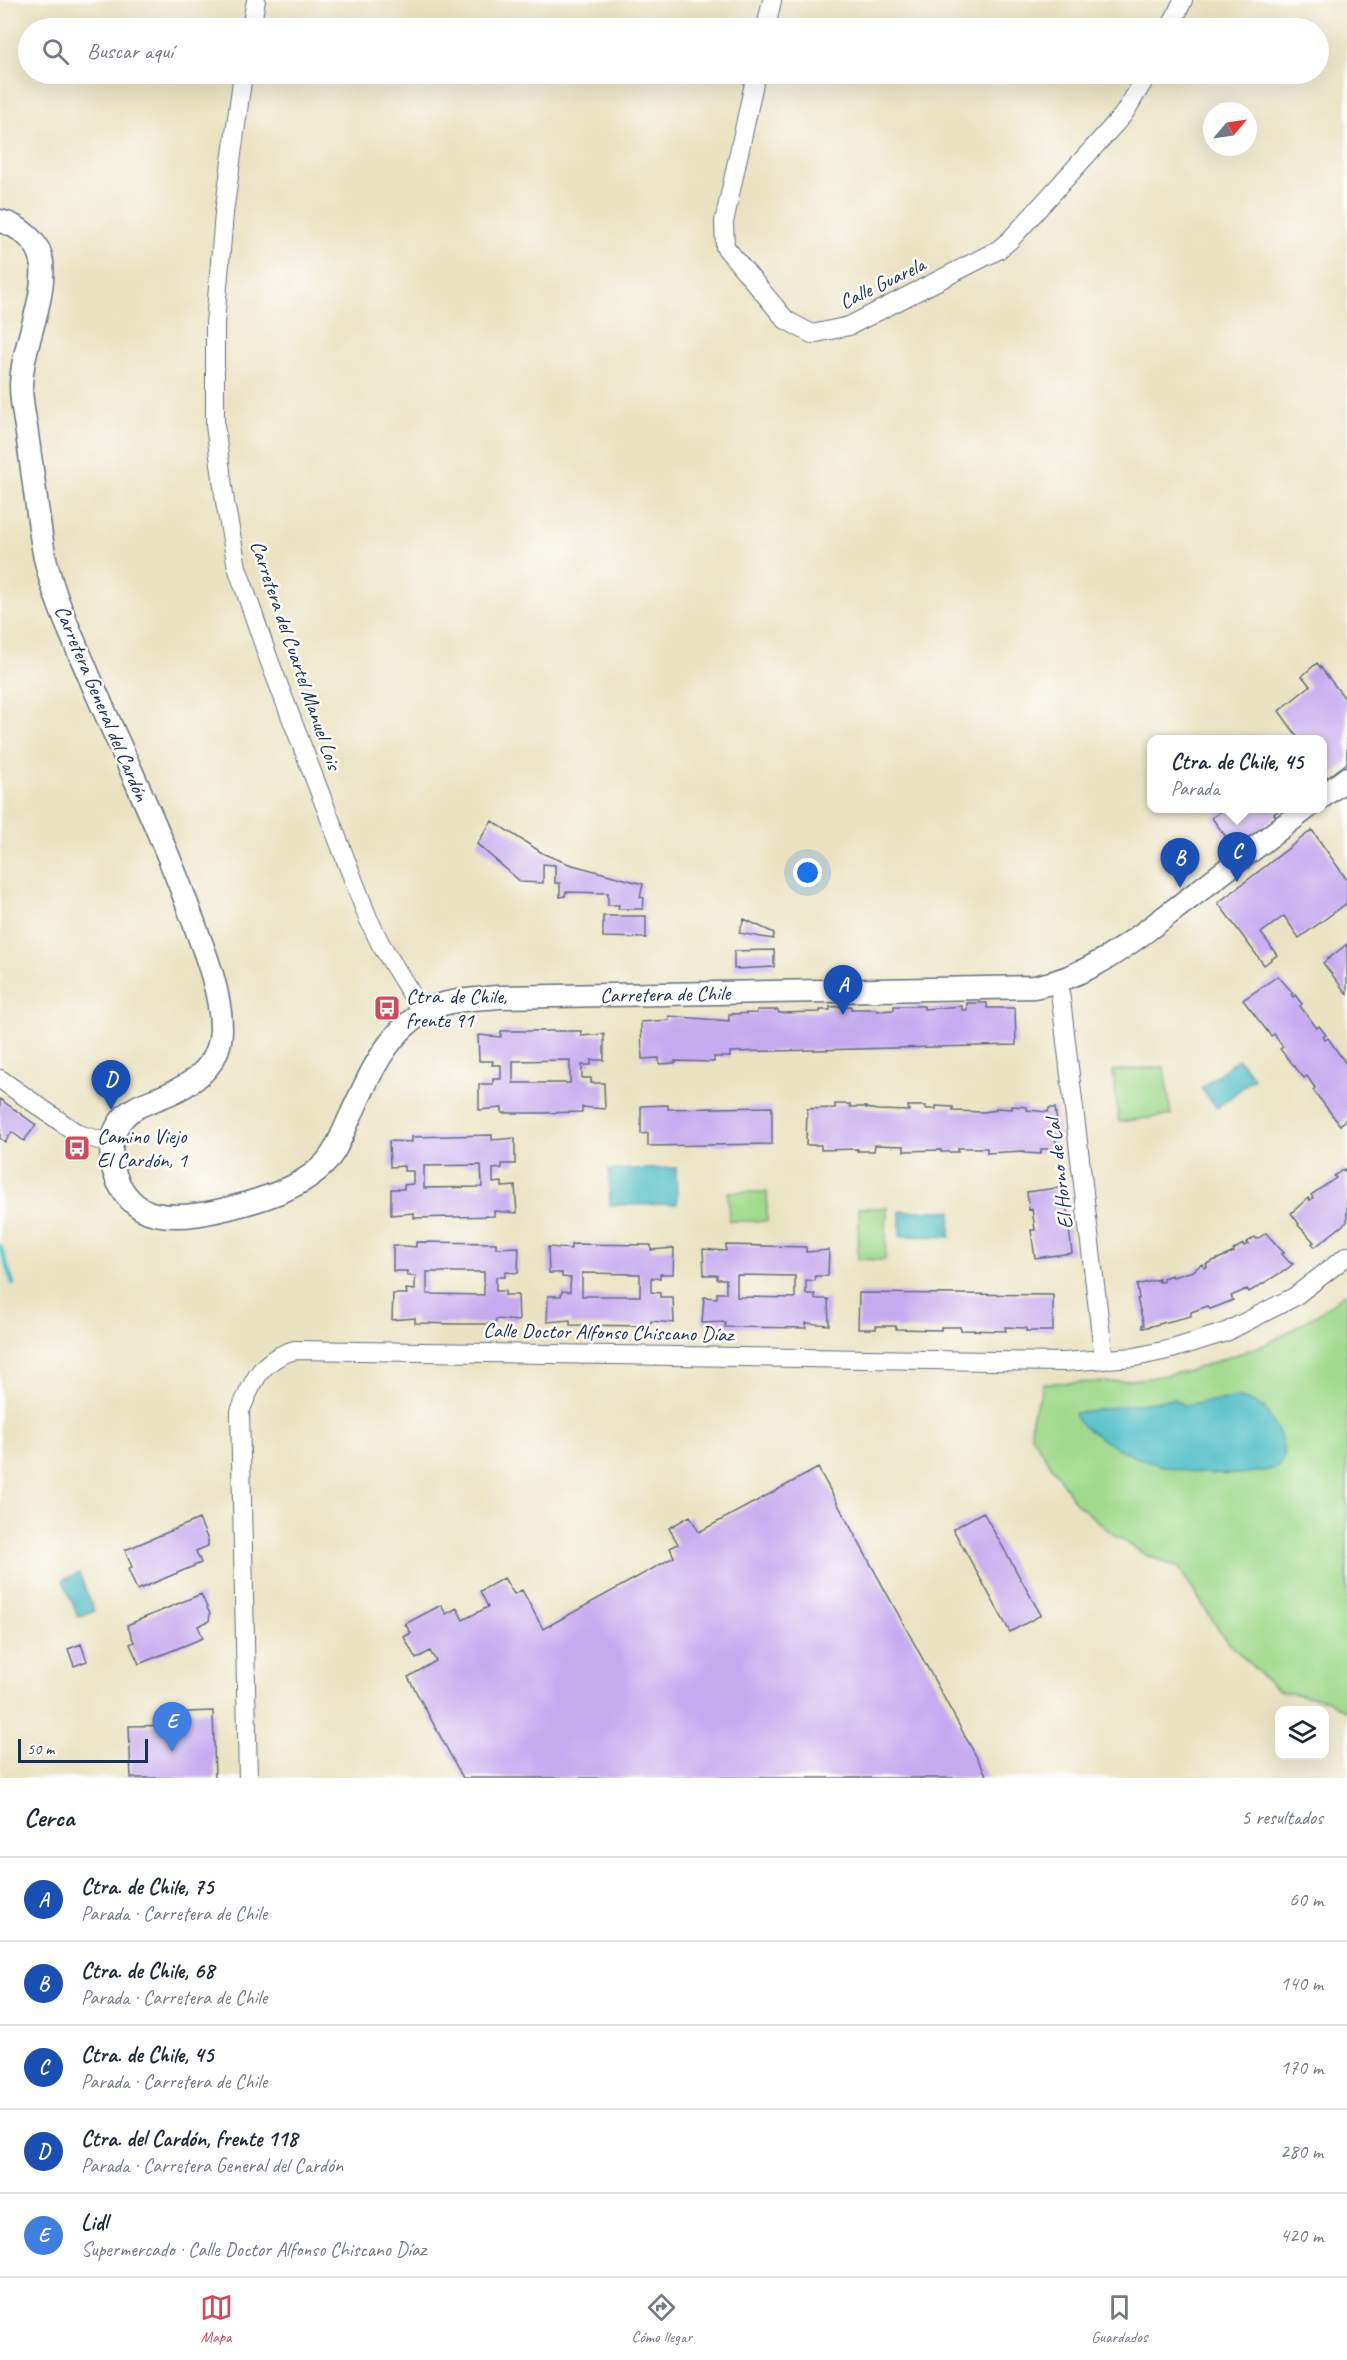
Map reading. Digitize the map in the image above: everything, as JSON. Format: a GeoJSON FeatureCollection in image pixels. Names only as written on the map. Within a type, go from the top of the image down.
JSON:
{"type":"FeatureCollection","features":[{"type":"Feature","properties":{"kind":"street"},"geometry":{"type":"LineString","coordinates":[[253,18],[256,0]]}},
{"type":"Feature","properties":{"kind":"street"},"geometry":{"type":"LineString","coordinates":[[768,18],[772,0]]}},
{"type":"Feature","properties":{"kind":"street"},"geometry":{"type":"LineString","coordinates":[[1175,18],[1183,0]]}},
{"type":"Feature","properties":{"kind":"street","name":"Carretera del Cuartel Manuel Lois"},"geometry":{"type":"LineString","coordinates":[[242,84],[224,213],[214,324],[213,374],[215,425],[237,567],[269,660],[368,918],[380,943],[423,1013]]}},
{"type":"Feature","properties":{"kind":"street","name":"Calle Guarela"},"geometry":{"type":"LineString","coordinates":[[754,84],[724,222],[725,247],[786,320],[812,334],[849,326],[998,250],[1010,240],[1123,115],[1142,84]]}},
{"type":"Feature","properties":{"kind":"street","name":"Carretera General del Cardón"},"geometry":{"type":"LineString","coordinates":[[0,220],[29,236],[42,258],[42,290],[27,340],[21,388],[42,549],[61,611],[185,897],[210,969],[221,1017],[220,1043],[205,1071],[186,1087],[130,1112],[117,1128],[112,1144]]}},
{"type":"Feature","properties":{"kind":"street"},"geometry":{"type":"LineString","coordinates":[[1327,794],[1347,778]]}},
{"type":"Feature","properties":{"kind":"street","name":"Carretera de Chile"},"geometry":{"type":"LineString","coordinates":[[112,1144],[112,1162],[117,1179],[124,1192],[141,1209],[156,1214],[193,1215],[273,1195],[292,1187],[321,1168],[336,1147],[363,1088],[387,1045],[403,1027],[423,1013],[455,1001],[498,997],[1034,987],[1059,983],[1116,952],[1300,813]]}},
{"type":"Feature","properties":{"kind":"street","name":"El Horno de Cal"},"geometry":{"type":"LineString","coordinates":[[1059,983],[1104,1359]]}},
{"type":"Feature","properties":{"kind":"street"},"geometry":{"type":"LineString","coordinates":[[0,1079],[78,1134],[112,1144]]}},
{"type":"Feature","properties":{"kind":"street","name":"Calle Doctor Alfonso Chiscano Díaz"},"geometry":{"type":"LineString","coordinates":[[248,1778],[240,1412],[251,1384],[263,1368],[278,1355],[295,1350],[1063,1362],[1135,1357],[1172,1349],[1226,1332],[1294,1298],[1347,1256]]}},
{"type":"Feature","properties":{"kind":"green space"},"geometry":{"type":"Polygon","coordinates":[[[1164,1067],[1171,1115],[1119,1122],[1113,1071],[1164,1067]]]}},
{"type":"Feature","properties":{"kind":"green space"},"geometry":{"type":"Polygon","coordinates":[[[728,1192],[767,1192],[767,1221],[729,1221],[728,1192]]]}},
{"type":"Feature","properties":{"kind":"green space"},"geometry":{"type":"Polygon","coordinates":[[[859,1208],[887,1208],[885,1260],[858,1259],[859,1208]]]}},
{"type":"Feature","properties":{"kind":"green space"},"geometry":{"type":"Polygon","coordinates":[[[1347,1292],[1347,1712],[1328,1700],[1283,1692],[1273,1687],[1224,1638],[1179,1568],[1144,1554],[1113,1534],[1077,1504],[1031,1435],[1032,1414],[1043,1383],[1112,1382],[1188,1371],[1267,1344],[1317,1315],[1347,1292]]]}},
{"type":"Feature","properties":{"kind":"water"},"geometry":{"type":"Polygon","coordinates":[[[1238,1059],[1254,1078],[1217,1108],[1201,1088],[1238,1059]]]}},
{"type":"Feature","properties":{"kind":"water"},"geometry":{"type":"Polygon","coordinates":[[[676,1168],[677,1204],[610,1205],[609,1170],[676,1168]]]}},
{"type":"Feature","properties":{"kind":"water"},"geometry":{"type":"Polygon","coordinates":[[[900,1211],[951,1211],[950,1237],[900,1236],[900,1211]]]}},
{"type":"Feature","properties":{"kind":"water"},"geometry":{"type":"Polygon","coordinates":[[[1239,1397],[1264,1407],[1280,1435],[1285,1456],[1277,1468],[1231,1474],[1207,1474],[1160,1465],[1116,1447],[1083,1426],[1074,1413],[1173,1399],[1183,1405],[1239,1397]]]}},
{"type":"Feature","properties":{"kind":"water"},"geometry":{"type":"Polygon","coordinates":[[[79,1573],[94,1611],[78,1617],[63,1580],[79,1573]]]}},
{"type":"Feature","properties":{"kind":"building"},"geometry":{"type":"Polygon","coordinates":[[[1317,663],[1347,701],[1347,763],[1328,778],[1327,735],[1296,735],[1279,711],[1310,686],[1302,676],[1317,663]]]}},
{"type":"Feature","properties":{"kind":"building"},"geometry":{"type":"Polygon","coordinates":[[[1218,813],[1275,813],[1276,817],[1234,848],[1212,818],[1218,813]]]}},
{"type":"Feature","properties":{"kind":"building"},"geometry":{"type":"Polygon","coordinates":[[[492,821],[544,854],[569,864],[643,884],[640,897],[644,898],[643,909],[618,909],[619,905],[608,905],[608,893],[566,892],[565,896],[560,897],[560,883],[555,883],[555,865],[543,864],[543,883],[521,882],[477,844],[492,821]]]}},
{"type":"Feature","properties":{"kind":"building"},"geometry":{"type":"Polygon","coordinates":[[[1312,830],[1347,880],[1347,903],[1299,938],[1284,916],[1261,933],[1277,955],[1264,965],[1218,903],[1312,830]]]}},
{"type":"Feature","properties":{"kind":"building"},"geometry":{"type":"Polygon","coordinates":[[[603,916],[646,916],[646,938],[603,937],[603,916]]]}},
{"type":"Feature","properties":{"kind":"building"},"geometry":{"type":"Polygon","coordinates":[[[744,919],[774,933],[773,939],[739,933],[744,919]]]}},
{"type":"Feature","properties":{"kind":"building"},"geometry":{"type":"Polygon","coordinates":[[[1347,944],[1347,994],[1323,963],[1347,944]]]}},
{"type":"Feature","properties":{"kind":"building"},"geometry":{"type":"Polygon","coordinates":[[[774,950],[774,967],[734,969],[734,951],[774,950]]]}},
{"type":"Feature","properties":{"kind":"building"},"geometry":{"type":"Polygon","coordinates":[[[1278,976],[1293,993],[1291,994],[1293,997],[1295,995],[1302,1004],[1300,1006],[1317,1028],[1319,1026],[1326,1035],[1323,1037],[1325,1040],[1328,1038],[1347,1065],[1347,1118],[1340,1125],[1313,1090],[1315,1088],[1307,1076],[1304,1078],[1280,1049],[1283,1047],[1274,1034],[1271,1036],[1243,1000],[1278,976]]]}},
{"type":"Feature","properties":{"kind":"building"},"geometry":{"type":"Polygon","coordinates":[[[967,1003],[987,1003],[987,1008],[1015,1008],[1016,1045],[730,1052],[730,1057],[714,1057],[714,1062],[675,1061],[676,1063],[659,1064],[659,1058],[642,1059],[641,1022],[669,1020],[669,1016],[729,1021],[729,1014],[757,1013],[757,1010],[778,1010],[779,1013],[820,1012],[820,1010],[830,1010],[830,1007],[851,1006],[851,1009],[876,1009],[877,1011],[894,1010],[894,1006],[924,1006],[924,1009],[962,1006],[962,1010],[967,1010],[967,1003]]]}},
{"type":"Feature","properties":{"kind":"building"},"geometry":{"type":"Polygon","coordinates":[[[501,1031],[581,1031],[581,1036],[604,1034],[604,1060],[591,1060],[591,1065],[582,1065],[582,1078],[591,1078],[591,1083],[604,1083],[605,1109],[582,1107],[582,1112],[542,1113],[502,1113],[502,1108],[479,1110],[479,1084],[493,1084],[493,1079],[501,1079],[501,1065],[492,1065],[493,1061],[479,1061],[478,1035],[501,1037],[501,1031]],[[570,1060],[513,1061],[513,1083],[570,1083],[570,1060]]]}},
{"type":"Feature","properties":{"kind":"building"},"geometry":{"type":"Polygon","coordinates":[[[0,1099],[36,1125],[24,1141],[12,1132],[5,1142],[0,1138],[0,1099]]]}},
{"type":"Feature","properties":{"kind":"building"},"geometry":{"type":"Polygon","coordinates":[[[835,1104],[850,1104],[850,1107],[878,1110],[909,1111],[908,1106],[926,1106],[926,1109],[936,1109],[936,1106],[953,1107],[953,1111],[984,1112],[996,1110],[996,1108],[1012,1109],[1012,1106],[1048,1112],[1049,1108],[1055,1108],[1059,1136],[1056,1137],[1055,1149],[1041,1149],[1041,1154],[1024,1153],[1024,1151],[987,1153],[987,1148],[958,1148],[958,1152],[904,1151],[904,1146],[875,1145],[874,1151],[821,1150],[821,1145],[806,1145],[807,1109],[835,1108],[835,1104]]]}},
{"type":"Feature","properties":{"kind":"building"},"geometry":{"type":"Polygon","coordinates":[[[668,1105],[668,1109],[772,1107],[772,1144],[648,1146],[648,1133],[641,1134],[641,1106],[668,1105]]]}},
{"type":"Feature","properties":{"kind":"building"},"geometry":{"type":"Polygon","coordinates":[[[492,1135],[492,1140],[515,1138],[515,1164],[502,1164],[502,1168],[493,1169],[493,1183],[502,1182],[502,1187],[515,1186],[517,1213],[494,1211],[494,1216],[414,1218],[414,1213],[391,1215],[391,1189],[404,1189],[404,1185],[413,1184],[413,1171],[404,1171],[404,1166],[390,1167],[389,1141],[412,1142],[412,1137],[492,1135]],[[481,1165],[424,1166],[424,1188],[482,1187],[481,1165]]]}},
{"type":"Feature","properties":{"kind":"building"},"geometry":{"type":"Polygon","coordinates":[[[1344,1169],[1347,1174],[1347,1222],[1315,1247],[1312,1243],[1314,1242],[1298,1225],[1291,1213],[1308,1198],[1310,1200],[1313,1198],[1311,1195],[1336,1178],[1334,1176],[1344,1169]]]}},
{"type":"Feature","properties":{"kind":"building"},"geometry":{"type":"Polygon","coordinates":[[[1064,1187],[1072,1253],[1035,1258],[1031,1230],[1035,1230],[1027,1192],[1064,1187]]]}},
{"type":"Feature","properties":{"kind":"building"},"geometry":{"type":"Polygon","coordinates":[[[1266,1233],[1293,1264],[1287,1269],[1249,1292],[1247,1289],[1231,1296],[1233,1300],[1221,1305],[1210,1309],[1208,1306],[1191,1312],[1191,1316],[1143,1328],[1137,1299],[1139,1299],[1137,1285],[1159,1279],[1159,1282],[1163,1282],[1163,1278],[1193,1271],[1202,1264],[1204,1268],[1207,1267],[1206,1264],[1234,1252],[1233,1250],[1243,1244],[1244,1246],[1255,1237],[1257,1239],[1266,1233]]]}},
{"type":"Feature","properties":{"kind":"building"},"geometry":{"type":"Polygon","coordinates":[[[416,1242],[496,1243],[496,1248],[519,1247],[518,1273],[505,1272],[505,1277],[496,1277],[496,1291],[505,1291],[505,1295],[518,1295],[519,1321],[496,1319],[495,1324],[455,1324],[415,1323],[415,1318],[392,1320],[393,1294],[407,1294],[406,1289],[415,1290],[416,1276],[407,1276],[407,1271],[393,1271],[393,1245],[416,1247],[416,1242]],[[427,1272],[427,1294],[484,1295],[484,1272],[427,1272]]]}},
{"type":"Feature","properties":{"kind":"building"},"geometry":{"type":"Polygon","coordinates":[[[571,1244],[651,1245],[651,1250],[674,1248],[673,1274],[660,1274],[660,1278],[651,1278],[651,1292],[660,1293],[660,1297],[673,1297],[674,1323],[651,1321],[650,1326],[570,1325],[570,1320],[547,1322],[548,1296],[561,1296],[562,1291],[570,1292],[571,1278],[562,1277],[562,1273],[549,1273],[548,1247],[571,1249],[571,1244]],[[582,1273],[582,1296],[640,1296],[640,1274],[582,1273]]]}},
{"type":"Feature","properties":{"kind":"building"},"geometry":{"type":"Polygon","coordinates":[[[726,1245],[806,1247],[806,1252],[829,1250],[828,1276],[815,1276],[815,1281],[806,1280],[806,1294],[815,1294],[815,1299],[828,1299],[829,1325],[806,1323],[806,1328],[725,1327],[725,1322],[702,1323],[704,1297],[717,1298],[717,1293],[726,1293],[726,1279],[717,1279],[717,1275],[704,1275],[703,1249],[726,1251],[726,1245]],[[737,1275],[737,1297],[795,1298],[795,1276],[737,1275]]]}},
{"type":"Feature","properties":{"kind":"building"},"geometry":{"type":"Polygon","coordinates":[[[859,1293],[1053,1295],[1053,1331],[1026,1331],[1026,1328],[1005,1327],[1006,1331],[961,1330],[960,1327],[941,1327],[941,1330],[896,1329],[896,1326],[858,1329],[859,1293]]]}},
{"type":"Feature","properties":{"kind":"building"},"geometry":{"type":"Polygon","coordinates":[[[818,1468],[988,1778],[463,1778],[408,1677],[436,1661],[430,1651],[416,1659],[404,1637],[411,1633],[405,1624],[441,1605],[446,1614],[457,1608],[463,1620],[488,1607],[480,1591],[504,1578],[514,1594],[522,1590],[543,1629],[674,1557],[670,1548],[678,1544],[669,1528],[690,1516],[699,1532],[818,1468]]]}},
{"type":"Feature","properties":{"kind":"building"},"geometry":{"type":"Polygon","coordinates":[[[983,1512],[1041,1615],[1010,1632],[953,1529],[983,1512]]]}},
{"type":"Feature","properties":{"kind":"building"},"geometry":{"type":"Polygon","coordinates":[[[199,1519],[208,1540],[208,1546],[196,1551],[201,1563],[137,1590],[128,1569],[132,1567],[125,1550],[199,1519]]]}},
{"type":"Feature","properties":{"kind":"building"},"geometry":{"type":"Polygon","coordinates":[[[201,1594],[210,1614],[209,1621],[198,1626],[203,1638],[139,1664],[130,1644],[134,1642],[127,1625],[201,1594]]]}},
{"type":"Feature","properties":{"kind":"building"},"geometry":{"type":"Polygon","coordinates":[[[81,1644],[87,1661],[74,1666],[68,1649],[81,1644]]]}},
{"type":"Feature","properties":{"kind":"building"},"geometry":{"type":"Polygon","coordinates":[[[213,1711],[215,1778],[131,1778],[129,1726],[188,1725],[187,1712],[213,1711]]]}},
{"type":"Feature","properties":{"kind":"waterway"},"geometry":{"type":"LineString","coordinates":[[0,1246],[13,1284]]}},
{"type":"Feature","properties":{"kind":"place","name":"Ctra. de Chile, 45"},"geometry":{"type":"Point","coordinates":[1237,882]}},
{"type":"Feature","properties":{"kind":"place","name":"Ctra. de Chile, 68"},"geometry":{"type":"Point","coordinates":[1180,888]}},
{"type":"Feature","properties":{"kind":"place","name":"Ctra. de Chile, frente 91"},"geometry":{"type":"Point","coordinates":[387,1008]}},
{"type":"Feature","properties":{"kind":"place","name":"Ctra. de Chile, 75"},"geometry":{"type":"Point","coordinates":[843,1015]}},
{"type":"Feature","properties":{"kind":"place","name":"Ctra. del Cardón, frente 118"},"geometry":{"type":"Point","coordinates":[111,1110]}},
{"type":"Feature","properties":{"kind":"place","name":"Camino Viejo El Cardón, 1"},"geometry":{"type":"Point","coordinates":[77,1148]}},
{"type":"Feature","properties":{"kind":"place","name":"Lidl"},"geometry":{"type":"Point","coordinates":[172,1752]}}]}
